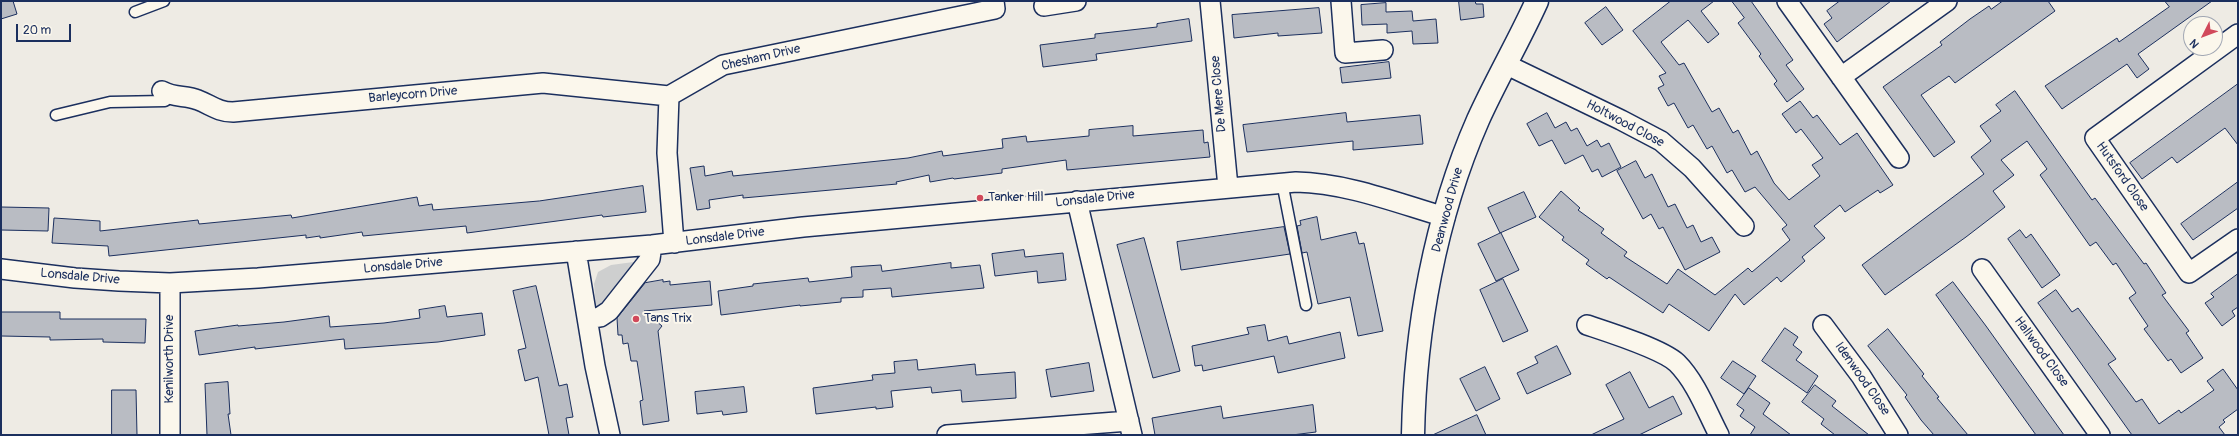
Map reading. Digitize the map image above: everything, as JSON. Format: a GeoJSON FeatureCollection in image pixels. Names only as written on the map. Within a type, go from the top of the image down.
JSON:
{"type":"FeatureCollection","features":[{"type":"Feature","properties":{"kind":"street","name":"Chesham Drive"},"geometry":{"type":"LineString","coordinates":[[669,96],[723,65],[995,9],[994,1]]}},
{"type":"Feature","properties":{"kind":"street"},"geometry":{"type":"LineString","coordinates":[[1044,6],[1076,1]]}},
{"type":"Feature","properties":{"kind":"street","name":"De Mere Close"},"geometry":{"type":"LineString","coordinates":[[1210,1],[1228,187]]}},
{"type":"Feature","properties":{"kind":"street"},"geometry":{"type":"LineString","coordinates":[[1342,1],[1345,53],[1383,50]]}},
{"type":"Feature","properties":{"kind":"street","name":"Deanwood Drive"},"geometry":{"type":"LineString","coordinates":[[1414,435],[1416,385],[1424,309],[1445,217],[1458,170],[1478,121],[1537,1]]}},
{"type":"Feature","properties":{"kind":"street"},"geometry":{"type":"LineString","coordinates":[[1788,1],[1899,158]]}},
{"type":"Feature","properties":{"kind":"street"},"geometry":{"type":"LineString","coordinates":[[1842,77],[1947,1]]}},
{"type":"Feature","properties":{"kind":"street","name":"Hutsford Close"},"geometry":{"type":"LineString","coordinates":[[2238,34],[2095,138],[2189,273],[2238,239]]}},
{"type":"Feature","properties":{"kind":"street","name":"Holtwood Close"},"geometry":{"type":"LineString","coordinates":[[1505,64],[1661,141],[1692,168],[1744,226]]}},
{"type":"Feature","properties":{"kind":"street","name":"Barleycorn Drive"},"geometry":{"type":"LineString","coordinates":[[166,94],[197,100],[219,111],[233,112],[543,83],[669,96]]}},
{"type":"Feature","properties":{"kind":"street"},"geometry":{"type":"LineString","coordinates":[[669,96],[667,153],[674,243]]}},
{"type":"Feature","properties":{"kind":"street","name":"Lonsdale Drive"},"geometry":{"type":"LineString","coordinates":[[1,269],[75,278],[170,283],[258,278],[674,243],[803,227],[1282,182],[1314,182],[1342,188],[1445,217]]}},
{"type":"Feature","properties":{"kind":"street"},"geometry":{"type":"LineString","coordinates":[[947,435],[1130,428],[1077,201]]}},
{"type":"Feature","properties":{"kind":"street"},"geometry":{"type":"LineString","coordinates":[[588,319],[600,317],[607,312],[650,259],[652,245]]}},
{"type":"Feature","properties":{"kind":"street"},"geometry":{"type":"LineString","coordinates":[[576,251],[595,366],[610,435]]}},
{"type":"Feature","properties":{"kind":"street","name":"Hallwood Close"},"geometry":{"type":"LineString","coordinates":[[1982,269],[2100,435]]}},
{"type":"Feature","properties":{"kind":"street","name":"Kenilworth Drive"},"geometry":{"type":"LineString","coordinates":[[170,283],[170,435]]}},
{"type":"Feature","properties":{"kind":"street"},"geometry":{"type":"LineString","coordinates":[[1586,325],[1638,344],[1675,362],[1692,384],[1719,435]]}},
{"type":"Feature","properties":{"kind":"street","name":"Idenwood Close"},"geometry":{"type":"LineString","coordinates":[[1823,325],[1861,376],[1898,435]]}},
{"type":"Feature","properties":{"kind":"lane"},"geometry":{"type":"LineString","coordinates":[[135,12],[164,1]]}},
{"type":"Feature","properties":{"kind":"lane"},"geometry":{"type":"LineString","coordinates":[[56,115],[106,103],[165,101],[166,94]]}},
{"type":"Feature","properties":{"kind":"lane"},"geometry":{"type":"LineString","coordinates":[[1282,182],[1306,306]]}},
{"type":"Feature","properties":{"kind":"shaded area"},"geometry":{"type":"Polygon","coordinates":[[[641,261],[637,268],[599,308],[596,307],[594,284],[598,272],[611,265],[641,261]]]}},
{"type":"Feature","properties":{"kind":"building"},"geometry":{"type":"Polygon","coordinates":[[[1,1],[13,1],[17,14],[1,19],[1,1]]]}},
{"type":"Feature","properties":{"kind":"building"},"geometry":{"type":"Polygon","coordinates":[[[1459,1],[1475,1],[1476,4],[1483,4],[1484,17],[1461,20],[1459,1]]]}},
{"type":"Feature","properties":{"kind":"building"},"geometry":{"type":"Polygon","coordinates":[[[1671,1],[1714,1],[1701,11],[1719,34],[1708,43],[1688,20],[1661,42],[1679,65],[1684,63],[1712,112],[1719,108],[1733,133],[1738,130],[1751,155],[1757,151],[1774,183],[1789,200],[1820,176],[1812,165],[1823,158],[1801,129],[1796,133],[1782,114],[1800,101],[1813,118],[1817,115],[1840,145],[1857,133],[1893,185],[1880,193],[1878,190],[1845,212],[1840,205],[1814,226],[1825,238],[1802,257],[1805,261],[1781,282],[1777,277],[1744,305],[1735,294],[1709,331],[1669,304],[1663,313],[1609,277],[1607,279],[1586,264],[1589,260],[1562,240],[1564,237],[1539,217],[1561,191],[1580,208],[1578,210],[1604,229],[1601,233],[1627,252],[1624,256],[1667,284],[1678,269],[1715,295],[1748,268],[1752,272],[1790,240],[1782,229],[1787,225],[1755,187],[1745,192],[1732,170],[1727,173],[1712,146],[1707,149],[1693,125],[1688,128],[1674,103],[1668,106],[1658,88],[1664,85],[1659,76],[1666,73],[1633,31],[1671,1]]]}},
{"type":"Feature","properties":{"kind":"building"},"geometry":{"type":"Polygon","coordinates":[[[1732,1],[1751,1],[1793,60],[1786,65],[1804,89],[1787,102],[1774,84],[1777,81],[1759,56],[1761,54],[1738,23],[1744,18],[1732,1]]]}},
{"type":"Feature","properties":{"kind":"building"},"geometry":{"type":"Polygon","coordinates":[[[1840,1],[1891,1],[1837,42],[1824,24],[1832,18],[1827,11],[1840,1]]]}},
{"type":"Feature","properties":{"kind":"building"},"geometry":{"type":"Polygon","coordinates":[[[2003,1],[2048,1],[2055,11],[1955,83],[1949,76],[1921,95],[1955,142],[1934,157],[1883,87],[1942,45],[1940,42],[1970,19],[1989,6],[1991,9],[2003,1]]]}},
{"type":"Feature","properties":{"kind":"building"},"geometry":{"type":"Polygon","coordinates":[[[2165,1],[2212,1],[2191,16],[2183,16],[2183,22],[2138,54],[2149,69],[2137,78],[2127,64],[2062,109],[2045,86],[2117,38],[2119,42],[2169,7],[2165,1]]]}},
{"type":"Feature","properties":{"kind":"building"},"geometry":{"type":"Polygon","coordinates":[[[1386,3],[1386,12],[1412,11],[1413,21],[1436,19],[1438,43],[1413,44],[1412,31],[1387,33],[1387,24],[1362,25],[1361,5],[1386,3]]]}},
{"type":"Feature","properties":{"kind":"building"},"geometry":{"type":"Polygon","coordinates":[[[1606,7],[1623,30],[1602,45],[1585,23],[1606,7]]]}},
{"type":"Feature","properties":{"kind":"building"},"geometry":{"type":"Polygon","coordinates":[[[1319,8],[1322,33],[1278,36],[1278,33],[1234,38],[1232,15],[1319,8]]]}},
{"type":"Feature","properties":{"kind":"building"},"geometry":{"type":"Polygon","coordinates":[[[1189,19],[1192,41],[1096,54],[1097,60],[1043,67],[1040,45],[1095,38],[1095,34],[1157,27],[1157,24],[1189,19]]]}},
{"type":"Feature","properties":{"kind":"building"},"geometry":{"type":"Polygon","coordinates":[[[1389,62],[1391,78],[1342,83],[1340,68],[1389,62]]]}},
{"type":"Feature","properties":{"kind":"building"},"geometry":{"type":"Polygon","coordinates":[[[2238,84],[2238,145],[2225,128],[2177,163],[2172,157],[2142,179],[2130,163],[2238,84]]]}},
{"type":"Feature","properties":{"kind":"building"},"geometry":{"type":"Polygon","coordinates":[[[2015,91],[2092,200],[2095,198],[2144,264],[2146,263],[2166,293],[2162,295],[2189,331],[2186,333],[2203,358],[2181,373],[2171,359],[2168,361],[2144,329],[2148,326],[2129,298],[2136,293],[2116,263],[2113,265],[2096,242],[2090,246],[2040,175],[2047,169],[2027,141],[2001,160],[2014,175],[1993,191],[2005,207],[1966,237],[1885,295],[1862,265],[1984,174],[1971,157],[1991,141],[1980,126],[2001,111],[1996,105],[2015,91]]]}},
{"type":"Feature","properties":{"kind":"building"},"geometry":{"type":"Polygon","coordinates":[[[1346,113],[1347,122],[1420,115],[1423,144],[1353,150],[1353,141],[1247,152],[1243,125],[1346,113]]]}},
{"type":"Feature","properties":{"kind":"building"},"geometry":{"type":"Polygon","coordinates":[[[1547,113],[1555,128],[1566,122],[1571,131],[1577,128],[1587,146],[1597,140],[1601,147],[1609,143],[1621,167],[1602,177],[1598,169],[1592,172],[1583,155],[1565,164],[1552,140],[1539,146],[1527,124],[1547,113]]]}},
{"type":"Feature","properties":{"kind":"building"},"geometry":{"type":"Polygon","coordinates":[[[1133,126],[1133,136],[1203,130],[1204,143],[1208,142],[1210,157],[1067,170],[1066,160],[1002,169],[1002,173],[930,182],[929,175],[896,182],[897,184],[743,198],[743,195],[709,200],[710,208],[697,210],[690,168],[704,166],[705,176],[732,171],[733,176],[908,158],[942,151],[943,156],[1003,148],[1002,139],[1026,136],[1027,142],[1089,136],[1089,130],[1133,126]]]}},
{"type":"Feature","properties":{"kind":"building"},"geometry":{"type":"Polygon","coordinates":[[[1636,161],[1645,178],[1652,174],[1668,207],[1675,204],[1687,228],[1693,225],[1701,242],[1712,237],[1720,252],[1685,270],[1663,227],[1659,229],[1651,214],[1643,219],[1617,171],[1636,161]]]}},
{"type":"Feature","properties":{"kind":"building"},"geometry":{"type":"Polygon","coordinates":[[[2238,182],[2238,208],[2193,240],[2181,224],[2238,182]]]}},
{"type":"Feature","properties":{"kind":"building"},"geometry":{"type":"Polygon","coordinates":[[[643,186],[646,212],[603,217],[602,215],[467,233],[466,226],[363,236],[362,232],[320,238],[320,236],[306,238],[306,235],[109,256],[108,246],[52,243],[54,218],[100,221],[100,231],[198,220],[199,224],[291,215],[292,218],[417,197],[419,206],[432,204],[433,210],[539,201],[643,186]]]}},
{"type":"Feature","properties":{"kind":"building"},"geometry":{"type":"Polygon","coordinates":[[[1524,192],[1536,217],[1500,233],[1488,208],[1524,192]]]}},
{"type":"Feature","properties":{"kind":"building"},"geometry":{"type":"Polygon","coordinates":[[[1,207],[49,208],[48,231],[1,230],[1,207]]]}},
{"type":"Feature","properties":{"kind":"building"},"geometry":{"type":"Polygon","coordinates":[[[1317,217],[1321,240],[1356,232],[1359,244],[1364,243],[1383,331],[1358,336],[1350,297],[1318,304],[1307,252],[1302,253],[1297,226],[1301,225],[1300,221],[1317,217]]]}},
{"type":"Feature","properties":{"kind":"building"},"geometry":{"type":"Polygon","coordinates":[[[1284,227],[1290,254],[1181,270],[1177,242],[1284,227]]]}},
{"type":"Feature","properties":{"kind":"building"},"geometry":{"type":"Polygon","coordinates":[[[2020,230],[2026,238],[2031,234],[2060,275],[2042,288],[2008,239],[2020,230]]]}},
{"type":"Feature","properties":{"kind":"building"},"geometry":{"type":"Polygon","coordinates":[[[1501,233],[1519,270],[1496,281],[1478,244],[1501,233]]]}},
{"type":"Feature","properties":{"kind":"building"},"geometry":{"type":"Polygon","coordinates":[[[1144,238],[1180,371],[1153,378],[1117,245],[1144,238]]]}},
{"type":"Feature","properties":{"kind":"building"},"geometry":{"type":"Polygon","coordinates":[[[1024,250],[1025,257],[1063,253],[1066,280],[1038,283],[1037,271],[995,276],[992,254],[1024,250]]]}},
{"type":"Feature","properties":{"kind":"building"},"geometry":{"type":"Polygon","coordinates":[[[951,263],[951,268],[980,265],[984,288],[892,297],[891,288],[863,290],[863,297],[841,298],[841,302],[800,305],[721,315],[718,291],[753,286],[753,284],[808,278],[809,282],[852,277],[851,267],[881,265],[882,271],[951,263]]]}},
{"type":"Feature","properties":{"kind":"building"},"geometry":{"type":"Polygon","coordinates":[[[2238,274],[2238,307],[2232,311],[2235,316],[2222,326],[2205,303],[2214,297],[2211,294],[2238,274]]]}},
{"type":"Feature","properties":{"kind":"building"},"geometry":{"type":"Polygon","coordinates":[[[1503,279],[1528,331],[1503,342],[1480,290],[1503,279]]]}},
{"type":"Feature","properties":{"kind":"building"},"geometry":{"type":"Polygon","coordinates":[[[663,280],[663,282],[670,281],[670,285],[710,281],[712,305],[644,311],[662,326],[658,331],[669,421],[643,425],[640,401],[643,400],[637,361],[631,361],[628,343],[623,344],[622,335],[618,335],[617,318],[645,283],[663,280]]]}},
{"type":"Feature","properties":{"kind":"building"},"geometry":{"type":"Polygon","coordinates":[[[1953,282],[2064,435],[2036,435],[1936,295],[1953,282]]]}},
{"type":"Feature","properties":{"kind":"building"},"geometry":{"type":"Polygon","coordinates":[[[536,286],[559,386],[567,384],[573,417],[566,418],[569,435],[549,435],[538,377],[525,381],[518,350],[526,348],[513,291],[536,286]]]}},
{"type":"Feature","properties":{"kind":"building"},"geometry":{"type":"Polygon","coordinates":[[[2056,290],[2072,312],[2078,308],[2116,359],[2108,364],[2136,402],[2142,399],[2159,424],[2179,410],[2181,413],[2214,390],[2207,381],[2223,369],[2238,390],[2238,409],[2223,420],[2225,422],[2219,427],[2225,435],[2132,435],[2038,303],[2056,290]]]}},
{"type":"Feature","properties":{"kind":"building"},"geometry":{"type":"Polygon","coordinates":[[[445,306],[447,317],[482,313],[485,335],[438,342],[345,349],[344,339],[255,349],[255,347],[199,355],[195,331],[329,316],[330,327],[384,323],[420,318],[419,310],[445,306]]]}},
{"type":"Feature","properties":{"kind":"building"},"geometry":{"type":"Polygon","coordinates":[[[1,312],[60,312],[60,319],[146,319],[145,343],[103,342],[103,339],[50,340],[50,337],[1,336],[1,312]]]}},
{"type":"Feature","properties":{"kind":"building"},"geometry":{"type":"Polygon","coordinates":[[[1265,325],[1268,341],[1287,336],[1289,344],[1340,332],[1345,358],[1278,373],[1274,356],[1203,371],[1202,365],[1195,366],[1192,346],[1249,334],[1247,328],[1265,325]]]}},
{"type":"Feature","properties":{"kind":"building"},"geometry":{"type":"Polygon","coordinates":[[[1785,328],[1798,337],[1793,345],[1802,352],[1796,360],[1818,376],[1807,393],[1762,361],[1785,328]]]}},
{"type":"Feature","properties":{"kind":"building"},"geometry":{"type":"Polygon","coordinates":[[[1888,329],[1924,374],[1922,376],[1939,397],[1937,398],[1968,435],[1934,435],[1921,420],[1905,397],[1907,395],[1868,346],[1888,329]]]}},
{"type":"Feature","properties":{"kind":"building"},"geometry":{"type":"Polygon","coordinates":[[[1557,346],[1571,374],[1527,394],[1517,373],[1538,363],[1535,357],[1557,346]]]}},
{"type":"Feature","properties":{"kind":"building"},"geometry":{"type":"Polygon","coordinates":[[[917,360],[918,370],[975,364],[976,375],[1015,372],[1016,398],[962,402],[961,390],[932,393],[931,387],[891,391],[893,407],[876,409],[876,407],[816,414],[813,388],[873,380],[872,375],[895,373],[894,362],[917,360]]]}},
{"type":"Feature","properties":{"kind":"building"},"geometry":{"type":"Polygon","coordinates":[[[1733,361],[1756,376],[1744,394],[1721,378],[1733,361]]]}},
{"type":"Feature","properties":{"kind":"building"},"geometry":{"type":"Polygon","coordinates":[[[1089,363],[1094,391],[1051,397],[1046,370],[1089,363]]]}},
{"type":"Feature","properties":{"kind":"building"},"geometry":{"type":"Polygon","coordinates":[[[1485,367],[1500,399],[1476,411],[1460,379],[1485,367]]]}},
{"type":"Feature","properties":{"kind":"building"},"geometry":{"type":"Polygon","coordinates":[[[1630,372],[1649,408],[1673,396],[1682,414],[1639,435],[1591,435],[1624,419],[1606,385],[1630,372]]]}},
{"type":"Feature","properties":{"kind":"building"},"geometry":{"type":"Polygon","coordinates":[[[228,382],[230,414],[228,414],[231,435],[207,435],[205,384],[228,382]]]}},
{"type":"Feature","properties":{"kind":"building"},"geometry":{"type":"Polygon","coordinates":[[[1815,385],[1836,401],[1832,406],[1869,435],[1835,435],[1821,424],[1824,419],[1802,402],[1815,385]]]}},
{"type":"Feature","properties":{"kind":"building"},"geometry":{"type":"Polygon","coordinates":[[[744,387],[747,412],[723,415],[722,411],[697,414],[695,392],[744,387]]]}},
{"type":"Feature","properties":{"kind":"building"},"geometry":{"type":"Polygon","coordinates":[[[1749,388],[1770,403],[1763,414],[1791,435],[1750,435],[1755,427],[1740,416],[1744,410],[1737,405],[1749,388]]]}},
{"type":"Feature","properties":{"kind":"building"},"geometry":{"type":"Polygon","coordinates":[[[112,390],[136,390],[137,435],[112,435],[112,390]]]}},
{"type":"Feature","properties":{"kind":"building"},"geometry":{"type":"Polygon","coordinates":[[[1313,405],[1316,432],[1292,435],[1155,435],[1152,418],[1221,406],[1223,418],[1313,405]]]}},
{"type":"Feature","properties":{"kind":"building"},"geometry":{"type":"Polygon","coordinates":[[[1477,415],[1486,435],[1433,435],[1477,415]]]}},
{"type":"Feature","properties":{"kind":"place","name":"Tanker Hill"},"geometry":{"type":"Point","coordinates":[980,198]}},
{"type":"Feature","properties":{"kind":"place","name":"Tans Trix"},"geometry":{"type":"Point","coordinates":[636,319]}}]}
